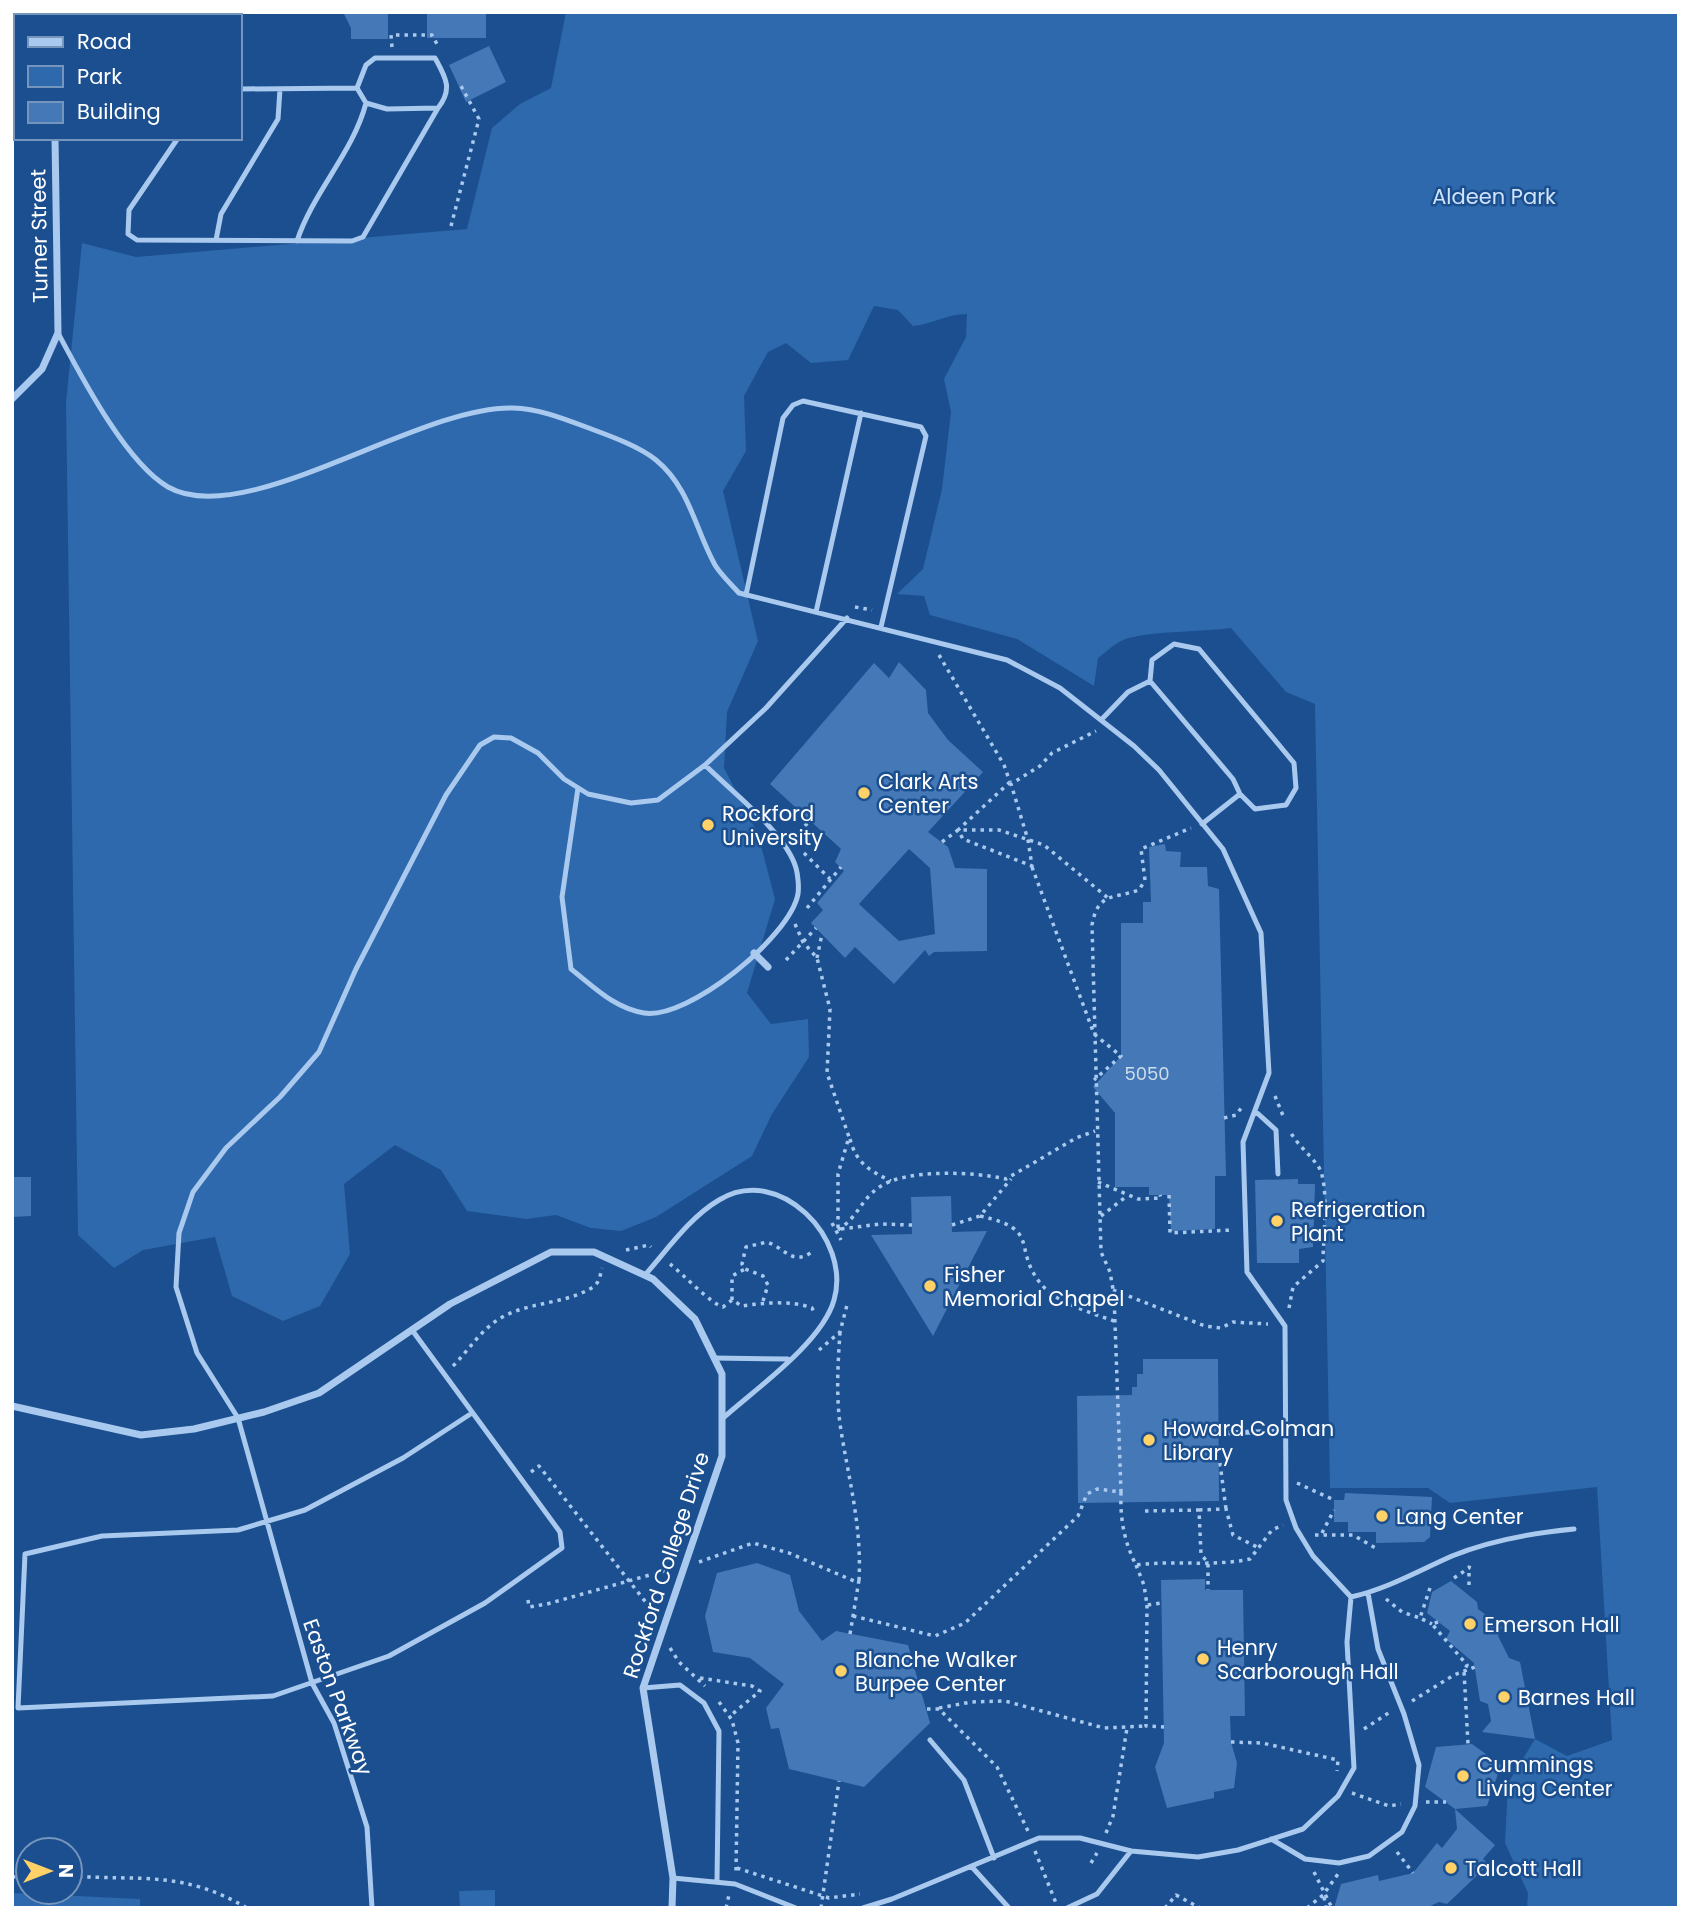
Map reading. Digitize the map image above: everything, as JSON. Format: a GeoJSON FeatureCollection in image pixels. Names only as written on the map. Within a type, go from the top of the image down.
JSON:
{"type":"FeatureCollection","features":[{"type":"Feature","properties":{"kind":"street","name":"Turner Street"},"geometry":{"type":"LineString","coordinates":[[55,140],[58,333]]}},
{"type":"Feature","properties":{"kind":"street"},"geometry":{"type":"LineString","coordinates":[[12,399],[42,369],[58,333]]}},
{"type":"Feature","properties":{"kind":"street"},"geometry":{"type":"LineString","coordinates":[[754,953],[768,967]]}},
{"type":"Feature","properties":{"kind":"street","name":"Rockford College Drive"},"geometry":{"type":"LineString","coordinates":[[12,1406],[141,1435],[194,1429],[238,1419],[319,1393],[450,1304],[551,1252],[594,1252],[653,1279],[695,1319],[722,1374],[722,1456],[643,1688],[673,1878],[671,1908]]}},
{"type":"Feature","properties":{"kind":"lane"},"geometry":{"type":"LineString","coordinates":[[177,140],[129,210],[128,234],[137,240],[352,242],[363,237],[438,108],[448,96],[448,81],[435,58],[375,58],[366,65],[357,88]]}},
{"type":"Feature","properties":{"kind":"lane"},"geometry":{"type":"LineString","coordinates":[[242,89],[357,88]]}},
{"type":"Feature","properties":{"kind":"lane"},"geometry":{"type":"LineString","coordinates":[[357,88],[366,103],[387,109],[438,108]]}},
{"type":"Feature","properties":{"kind":"lane"},"geometry":{"type":"LineString","coordinates":[[216,240],[221,214],[278,119],[280,89]]}},
{"type":"Feature","properties":{"kind":"lane"},"geometry":{"type":"LineString","coordinates":[[297,241],[309,211],[361,122],[366,103]]}},
{"type":"Feature","properties":{"kind":"lane"},"geometry":{"type":"LineString","coordinates":[[58,333],[88,390],[139,464],[169,488],[199,496],[249,492],[456,415],[511,408],[546,411],[606,434],[656,460],[687,497],[716,567],[740,593],[1007,660],[1060,688],[1158,769],[1223,849],[1261,933],[1269,1073],[1243,1142],[1247,1272],[1285,1326],[1286,1500],[1293,1520],[1313,1556],[1351,1597],[1347,1642],[1354,1768],[1338,1797],[1303,1829],[1271,1839],[1198,1857],[1131,1851],[1080,1838],[1039,1838],[972,1867],[863,1908]]}},
{"type":"Feature","properties":{"kind":"lane"},"geometry":{"type":"LineString","coordinates":[[746,595],[783,418],[793,405],[803,401],[920,426],[926,436],[881,627]]}},
{"type":"Feature","properties":{"kind":"lane"},"geometry":{"type":"LineString","coordinates":[[816,612],[860,413]]}},
{"type":"Feature","properties":{"kind":"lane"},"geometry":{"type":"LineString","coordinates":[[705,765],[789,848],[797,870],[798,894],[790,913],[733,975],[681,1007],[646,1013],[614,1004],[571,970],[562,897],[578,788],[588,794],[631,803],[658,800],[705,765],[766,708],[847,618]]}},
{"type":"Feature","properties":{"kind":"lane"},"geometry":{"type":"LineString","coordinates":[[1174,644],[1199,649],[1294,763],[1296,788],[1286,805],[1255,808],[1240,794],[1234,779],[1150,681],[1152,660],[1174,644]]}},
{"type":"Feature","properties":{"kind":"lane"},"geometry":{"type":"LineString","coordinates":[[1101,720],[1128,692],[1150,681]]}},
{"type":"Feature","properties":{"kind":"lane","name":"Easton Parkway"},"geometry":{"type":"LineString","coordinates":[[372,1908],[367,1827],[334,1723],[312,1683],[238,1419],[197,1353],[176,1287],[179,1233],[193,1192],[226,1147],[280,1097],[319,1052],[356,970],[446,795],[480,745],[494,737],[511,738],[538,753],[578,788]]}},
{"type":"Feature","properties":{"kind":"lane"},"geometry":{"type":"LineString","coordinates":[[1202,824],[1240,794]]}},
{"type":"Feature","properties":{"kind":"lane"},"geometry":{"type":"LineString","coordinates":[[1255,1111],[1276,1130],[1278,1174]]}},
{"type":"Feature","properties":{"kind":"lane"},"geometry":{"type":"LineString","coordinates":[[645,1275],[687,1228],[720,1199],[756,1188],[788,1200],[818,1223],[835,1255],[838,1283],[834,1302],[822,1324],[722,1419]]}},
{"type":"Feature","properties":{"kind":"lane"},"geometry":{"type":"LineString","coordinates":[[412,1330],[561,1532],[562,1548],[485,1603],[389,1656],[273,1696],[18,1708],[25,1554],[102,1536],[238,1530],[305,1510],[404,1458],[472,1413]]}},
{"type":"Feature","properties":{"kind":"lane"},"geometry":{"type":"LineString","coordinates":[[714,1358],[788,1359]]}},
{"type":"Feature","properties":{"kind":"lane"},"geometry":{"type":"LineString","coordinates":[[1223,1433],[1285,1431]]}},
{"type":"Feature","properties":{"kind":"lane"},"geometry":{"type":"LineString","coordinates":[[1351,1597],[1380,1589],[1472,1549],[1528,1534],[1574,1528]]}},
{"type":"Feature","properties":{"kind":"lane"},"geometry":{"type":"LineString","coordinates":[[1271,1839],[1310,1860],[1341,1863],[1369,1856],[1402,1832],[1415,1803],[1419,1765],[1404,1714],[1378,1649],[1368,1593]]}},
{"type":"Feature","properties":{"kind":"lane"},"geometry":{"type":"LineString","coordinates":[[643,1688],[681,1685],[704,1703],[719,1731],[717,1882]]}},
{"type":"Feature","properties":{"kind":"lane"},"geometry":{"type":"LineString","coordinates":[[930,1740],[964,1780],[994,1858]]}},
{"type":"Feature","properties":{"kind":"lane"},"geometry":{"type":"LineString","coordinates":[[1067,1908],[1097,1894],[1131,1851]]}},
{"type":"Feature","properties":{"kind":"lane"},"geometry":{"type":"LineString","coordinates":[[972,1867],[1010,1908]]}},
{"type":"Feature","properties":{"kind":"lane"},"geometry":{"type":"LineString","coordinates":[[673,1878],[735,1884],[796,1908]]}},
{"type":"Feature","properties":{"kind":"path"},"geometry":{"type":"LineString","coordinates":[[924,638],[937,651],[1004,765],[1028,840],[1032,866],[1094,1034],[1121,1056],[1094,1080]]}},
{"type":"Feature","properties":{"kind":"path"},"geometry":{"type":"LineString","coordinates":[[942,842],[1011,783],[1040,766],[1052,753],[1094,735],[1101,720]]}},
{"type":"Feature","properties":{"kind":"path"},"geometry":{"type":"LineString","coordinates":[[1146,1726],[1147,1605],[1144,1586],[1126,1545],[1120,1517],[1114,1290],[1101,1252],[1094,1080],[1092,925],[1098,905],[1114,894],[1139,890],[1145,880],[1141,849],[1153,842],[1185,833],[1198,818]]}},
{"type":"Feature","properties":{"kind":"path"},"geometry":{"type":"LineString","coordinates":[[957,830],[999,830],[1044,845],[1108,898]]}},
{"type":"Feature","properties":{"kind":"path"},"geometry":{"type":"LineString","coordinates":[[957,830],[963,839],[1032,866]]}},
{"type":"Feature","properties":{"kind":"path"},"geometry":{"type":"LineString","coordinates":[[800,849],[831,880]]}},
{"type":"Feature","properties":{"kind":"path"},"geometry":{"type":"LineString","coordinates":[[795,923],[841,867]]}},
{"type":"Feature","properties":{"kind":"path"},"geometry":{"type":"LineString","coordinates":[[1145,880],[1151,880]]}},
{"type":"Feature","properties":{"kind":"path"},"geometry":{"type":"LineString","coordinates":[[786,960],[816,928]]}},
{"type":"Feature","properties":{"kind":"path"},"geometry":{"type":"LineString","coordinates":[[822,934],[817,958],[830,1009],[827,1073],[853,1152],[866,1168],[891,1181]]}},
{"type":"Feature","properties":{"kind":"path"},"geometry":{"type":"LineString","coordinates":[[803,942],[817,958]]}},
{"type":"Feature","properties":{"kind":"path"},"geometry":{"type":"LineString","coordinates":[[1114,1290],[1205,1326],[1221,1328],[1233,1322],[1285,1326],[1293,1287],[1323,1261],[1324,1208],[1320,1168],[1295,1141],[1277,1104],[1269,1073]]}},
{"type":"Feature","properties":{"kind":"path"},"geometry":{"type":"LineString","coordinates":[[838,1230],[854,1220],[867,1197],[891,1181],[979,1173],[1006,1179],[1063,1146],[1096,1131]]}},
{"type":"Feature","properties":{"kind":"path"},"geometry":{"type":"LineString","coordinates":[[844,1248],[838,1230],[838,1174],[849,1137]]}},
{"type":"Feature","properties":{"kind":"path"},"geometry":{"type":"LineString","coordinates":[[980,1216],[1014,1176]]}},
{"type":"Feature","properties":{"kind":"path"},"geometry":{"type":"LineString","coordinates":[[1098,1182],[1138,1199],[1161,1198],[1160,1195]]}},
{"type":"Feature","properties":{"kind":"path"},"geometry":{"type":"LineString","coordinates":[[1169,1195],[1170,1233],[1246,1230]]}},
{"type":"Feature","properties":{"kind":"path"},"geometry":{"type":"LineString","coordinates":[[1100,1216],[1127,1196]]}},
{"type":"Feature","properties":{"kind":"path"},"geometry":{"type":"LineString","coordinates":[[823,1214],[838,1230]]}},
{"type":"Feature","properties":{"kind":"path"},"geometry":{"type":"LineString","coordinates":[[952,1225],[980,1216],[1005,1222],[1022,1233],[1033,1271],[1041,1284],[1057,1297],[1115,1322]]}},
{"type":"Feature","properties":{"kind":"path"},"geometry":{"type":"LineString","coordinates":[[838,1230],[880,1224],[912,1225]]}},
{"type":"Feature","properties":{"kind":"path"},"geometry":{"type":"LineString","coordinates":[[444,1375],[475,1339],[498,1319],[521,1308],[573,1296],[593,1287],[599,1281],[604,1256],[612,1250],[635,1250],[659,1238]]}},
{"type":"Feature","properties":{"kind":"path"},"geometry":{"type":"LineString","coordinates":[[745,1269],[743,1253],[746,1247],[753,1244],[767,1242],[796,1258],[804,1258],[812,1252]]}},
{"type":"Feature","properties":{"kind":"path"},"geometry":{"type":"LineString","coordinates":[[649,1245],[660,1257],[693,1281],[716,1305],[723,1307],[732,1300]]}},
{"type":"Feature","properties":{"kind":"path"},"geometry":{"type":"LineString","coordinates":[[732,1300],[732,1276],[745,1269],[763,1276],[768,1285],[763,1301]]}},
{"type":"Feature","properties":{"kind":"path"},"geometry":{"type":"LineString","coordinates":[[732,1300],[742,1306],[763,1301],[774,1305],[805,1306],[814,1312]]}},
{"type":"Feature","properties":{"kind":"path"},"geometry":{"type":"LineString","coordinates":[[848,1301],[840,1332],[837,1375],[841,1425],[857,1509],[861,1549],[850,1634]]}},
{"type":"Feature","properties":{"kind":"path"},"geometry":{"type":"LineString","coordinates":[[818,1351],[840,1332]]}},
{"type":"Feature","properties":{"kind":"path"},"geometry":{"type":"LineString","coordinates":[[1220,1463],[1226,1509],[1233,1535],[1259,1548]]}},
{"type":"Feature","properties":{"kind":"path"},"geometry":{"type":"LineString","coordinates":[[532,1471],[539,1466],[629,1579]]}},
{"type":"Feature","properties":{"kind":"path"},"geometry":{"type":"LineString","coordinates":[[1294,1489],[1295,1482],[1334,1500]]}},
{"type":"Feature","properties":{"kind":"path"},"geometry":{"type":"LineString","coordinates":[[853,1616],[935,1636],[965,1623],[1077,1516],[1087,1494],[1097,1489],[1121,1492]]}},
{"type":"Feature","properties":{"kind":"path"},"geometry":{"type":"LineString","coordinates":[[1145,1511],[1226,1509]]}},
{"type":"Feature","properties":{"kind":"path"},"geometry":{"type":"LineString","coordinates":[[1199,1510],[1201,1555],[1208,1563],[1208,1590]]}},
{"type":"Feature","properties":{"kind":"path"},"geometry":{"type":"LineString","coordinates":[[1322,1533],[1334,1510]]}},
{"type":"Feature","properties":{"kind":"path"},"geometry":{"type":"LineString","coordinates":[[1136,1565],[1161,1562],[1228,1564],[1250,1559],[1272,1530],[1293,1520]]}},
{"type":"Feature","properties":{"kind":"path"},"geometry":{"type":"LineString","coordinates":[[1303,1539],[1322,1533],[1353,1535],[1377,1549]]}},
{"type":"Feature","properties":{"kind":"path"},"geometry":{"type":"LineString","coordinates":[[528,1600],[529,1607],[547,1604],[629,1579],[684,1566],[753,1543],[789,1553],[854,1581],[859,1580]]}},
{"type":"Feature","properties":{"kind":"path"},"geometry":{"type":"LineString","coordinates":[[1469,1568],[1469,1586]]}},
{"type":"Feature","properties":{"kind":"path"},"geometry":{"type":"LineString","coordinates":[[1420,1618],[1430,1588]]}},
{"type":"Feature","properties":{"kind":"path"},"geometry":{"type":"LineString","coordinates":[[1380,1589],[1392,1606],[1432,1625],[1467,1665],[1464,1671],[1468,1744]]}},
{"type":"Feature","properties":{"kind":"path"},"geometry":{"type":"LineString","coordinates":[[1147,1605],[1161,1603]]}},
{"type":"Feature","properties":{"kind":"path"},"geometry":{"type":"LineString","coordinates":[[1432,1625],[1438,1622]]}},
{"type":"Feature","properties":{"kind":"path"},"geometry":{"type":"LineString","coordinates":[[698,1678],[752,1686],[760,1691],[730,1717]]}},
{"type":"Feature","properties":{"kind":"path"},"geometry":{"type":"LineString","coordinates":[[927,1709],[971,1702],[1005,1701],[1104,1728],[1164,1727]]}},
{"type":"Feature","properties":{"kind":"path"},"geometry":{"type":"LineString","coordinates":[[939,1709],[997,1767],[1032,1842],[1058,1908]]}},
{"type":"Feature","properties":{"kind":"path"},"geometry":{"type":"LineString","coordinates":[[1113,1816],[1127,1727]]}},
{"type":"Feature","properties":{"kind":"path"},"geometry":{"type":"LineString","coordinates":[[821,1908],[839,1781]]}},
{"type":"Feature","properties":{"kind":"path"},"geometry":{"type":"LineString","coordinates":[[1396,1850],[1413,1873]]}},
{"type":"Feature","properties":{"kind":"path"},"geometry":{"type":"LineString","coordinates":[[1310,1860],[1326,1908]]}},
{"type":"Feature","properties":{"kind":"path"},"geometry":{"type":"LineString","coordinates":[[1307,1908],[1323,1895],[1336,1877],[1341,1863]]}},
{"type":"Feature","properties":{"kind":"path"},"geometry":{"type":"LineString","coordinates":[[737,1868],[823,1896],[864,1894]]}},
{"type":"Feature","properties":{"kind":"path"},"geometry":{"type":"LineString","coordinates":[[84,1876],[164,1878],[221,1893],[247,1908]]}},
{"type":"Feature","properties":{"kind":"path"},"geometry":{"type":"LineString","coordinates":[[1165,1908],[1175,1895],[1200,1908]]}},
{"type":"Feature","properties":{"kind":"path"},"geometry":{"type":"LineString","coordinates":[[1323,1895],[1332,1908]]}},
{"type":"Feature","properties":{"kind":"green space","name":"Aldeen Park"},"geometry":{"type":"Polygon","coordinates":[[[566,12],[1679,12],[1679,1908],[1527,1908],[1528,1893],[1505,1843],[1508,1783],[1535,1739],[1567,1756],[1612,1740],[1597,1487],[1450,1503],[1428,1488],[1330,1488],[1315,704],[1286,692],[1231,628],[1157,634],[1121,641],[1098,658],[1094,686],[1017,639],[930,615],[924,596],[897,594],[923,569],[942,489],[951,412],[944,379],[966,337],[967,314],[913,326],[898,310],[874,306],[848,360],[811,363],[786,343],[768,352],[744,396],[746,451],[723,491],[758,641],[727,712],[724,768],[758,834],[775,899],[747,993],[771,1024],[808,1019],[809,1057],[772,1114],[752,1156],[656,1217],[621,1231],[591,1228],[556,1215],[526,1219],[467,1211],[441,1170],[395,1145],[344,1184],[350,1254],[320,1306],[283,1321],[232,1296],[215,1237],[143,1250],[114,1268],[78,1235],[66,402],[82,243],[136,257],[467,229],[492,128],[520,104],[551,88],[566,12]]]}},
{"type":"Feature","properties":{"kind":"green space"},"geometry":{"type":"Polygon","coordinates":[[[495,1890],[495,1908],[460,1908],[459,1891],[495,1890]]]}},
{"type":"Feature","properties":{"kind":"green space"},"geometry":{"type":"Polygon","coordinates":[[[12,1893],[14,1906],[84,1906],[84,1896],[140,1899],[140,1908],[12,1908],[12,1893]]]}},
{"type":"Feature","properties":{"kind":"building"},"geometry":{"type":"Polygon","coordinates":[[[343,12],[388,12],[388,39],[351,39],[351,28],[343,12]]]}},
{"type":"Feature","properties":{"kind":"building"},"geometry":{"type":"Polygon","coordinates":[[[427,12],[486,12],[486,38],[427,38],[427,12]]]}},
{"type":"Feature","properties":{"kind":"building"},"geometry":{"type":"Polygon","coordinates":[[[489,46],[506,82],[466,102],[449,65],[489,46]]]}},
{"type":"Feature","properties":{"kind":"building"},"geometry":{"type":"Polygon","coordinates":[[[899,662],[926,690],[928,713],[948,740],[983,772],[928,832],[948,847],[955,868],[987,869],[987,951],[934,952],[929,956],[925,950],[894,984],[855,947],[845,958],[811,923],[823,910],[817,903],[844,871],[835,862],[841,849],[770,784],[874,663],[889,678],[899,662]],[[909,849],[859,904],[899,941],[935,934],[930,868],[909,849]]]}},
{"type":"Feature","properties":{"kind":"building"},"geometry":{"type":"Polygon","coordinates":[[[1165,844],[1166,851],[1181,852],[1180,867],[1207,867],[1208,886],[1219,889],[1226,1176],[1215,1176],[1215,1229],[1171,1231],[1169,1195],[1149,1195],[1149,1187],[1115,1187],[1115,1113],[1093,1087],[1121,1056],[1121,923],[1143,923],[1143,902],[1151,902],[1149,847],[1165,844]]]}},
{"type":"Feature","properties":{"kind":"building"},"geometry":{"type":"Polygon","coordinates":[[[12,1177],[31,1177],[31,1216],[12,1217],[12,1177]]]}},
{"type":"Feature","properties":{"kind":"building","name":"Refrigeration Plant"},"geometry":{"type":"Polygon","coordinates":[[[1298,1179],[1298,1184],[1315,1184],[1313,1247],[1299,1249],[1299,1263],[1257,1263],[1255,1180],[1298,1179]]]}},
{"type":"Feature","properties":{"kind":"building","name":"Fisher Memorial Chapel"},"geometry":{"type":"Polygon","coordinates":[[[951,1196],[952,1232],[987,1231],[933,1336],[871,1235],[912,1234],[911,1197],[951,1196]]]}},
{"type":"Feature","properties":{"kind":"building"},"geometry":{"type":"Polygon","coordinates":[[[1143,1359],[1218,1359],[1219,1501],[1078,1503],[1077,1396],[1132,1395],[1132,1387],[1137,1387],[1137,1374],[1143,1374],[1143,1359]]]}},
{"type":"Feature","properties":{"kind":"building","name":"Lang Center"},"geometry":{"type":"Polygon","coordinates":[[[1345,1493],[1432,1497],[1430,1537],[1424,1542],[1376,1543],[1376,1532],[1348,1532],[1348,1522],[1334,1522],[1334,1500],[1344,1500],[1345,1493]]]}},
{"type":"Feature","properties":{"kind":"building","name":"Blanche Walker Burpee Center"},"geometry":{"type":"Polygon","coordinates":[[[757,1563],[790,1575],[799,1611],[822,1641],[836,1631],[908,1645],[930,1723],[864,1787],[789,1769],[779,1728],[771,1729],[766,1708],[784,1684],[750,1658],[713,1652],[705,1616],[717,1573],[757,1563]]]}},
{"type":"Feature","properties":{"kind":"building","name":"Henry Scarborough Hall"},"geometry":{"type":"Polygon","coordinates":[[[1205,1579],[1205,1590],[1243,1590],[1245,1716],[1230,1716],[1231,1742],[1237,1763],[1234,1788],[1214,1792],[1214,1798],[1167,1808],[1155,1767],[1164,1743],[1161,1580],[1205,1579]]]}},
{"type":"Feature","properties":{"kind":"building"},"geometry":{"type":"Polygon","coordinates":[[[1451,1581],[1477,1602],[1478,1609],[1502,1627],[1498,1636],[1509,1658],[1520,1662],[1535,1739],[1482,1732],[1491,1721],[1488,1704],[1480,1701],[1474,1663],[1446,1639],[1450,1631],[1427,1613],[1432,1592],[1451,1581]]]}},
{"type":"Feature","properties":{"kind":"building","name":"Cummings Living Center"},"geometry":{"type":"Polygon","coordinates":[[[1472,1744],[1501,1765],[1487,1806],[1455,1809],[1425,1787],[1436,1747],[1472,1744]]]}},
{"type":"Feature","properties":{"kind":"building"},"geometry":{"type":"Polygon","coordinates":[[[1455,1809],[1495,1845],[1483,1859],[1489,1864],[1447,1904],[1439,1902],[1426,1908],[1334,1908],[1341,1884],[1378,1875],[1379,1881],[1413,1873],[1437,1843],[1442,1848],[1457,1829],[1455,1809]]]}},
{"type":"Feature","properties":{"kind":"place","name":"Clark Arts Center"},"geometry":{"type":"Point","coordinates":[864,793]}},
{"type":"Feature","properties":{"kind":"place","name":"Rockford University"},"geometry":{"type":"Point","coordinates":[708,825]}},
{"type":"Feature","properties":{"kind":"place","name":"Refrigeration Plant"},"geometry":{"type":"Point","coordinates":[1277,1221]}},
{"type":"Feature","properties":{"kind":"place","name":"Fisher Memorial Chapel"},"geometry":{"type":"Point","coordinates":[930,1286]}},
{"type":"Feature","properties":{"kind":"place","name":"Howard Colman Library"},"geometry":{"type":"Point","coordinates":[1149,1440]}},
{"type":"Feature","properties":{"kind":"place","name":"Lang Center"},"geometry":{"type":"Point","coordinates":[1382,1516]}},
{"type":"Feature","properties":{"kind":"place","name":"Emerson Hall"},"geometry":{"type":"Point","coordinates":[1470,1624]}},
{"type":"Feature","properties":{"kind":"place","name":"Henry Scarborough Hall"},"geometry":{"type":"Point","coordinates":[1203,1659]}},
{"type":"Feature","properties":{"kind":"place","name":"Blanche Walker Burpee Center"},"geometry":{"type":"Point","coordinates":[841,1671]}},
{"type":"Feature","properties":{"kind":"place","name":"Barnes Hall"},"geometry":{"type":"Point","coordinates":[1504,1697]}},
{"type":"Feature","properties":{"kind":"place","name":"Cummings Living Center"},"geometry":{"type":"Point","coordinates":[1463,1776]}},
{"type":"Feature","properties":{"kind":"place","name":"Talcott Hall"},"geometry":{"type":"Point","coordinates":[1451,1868]}}]}
